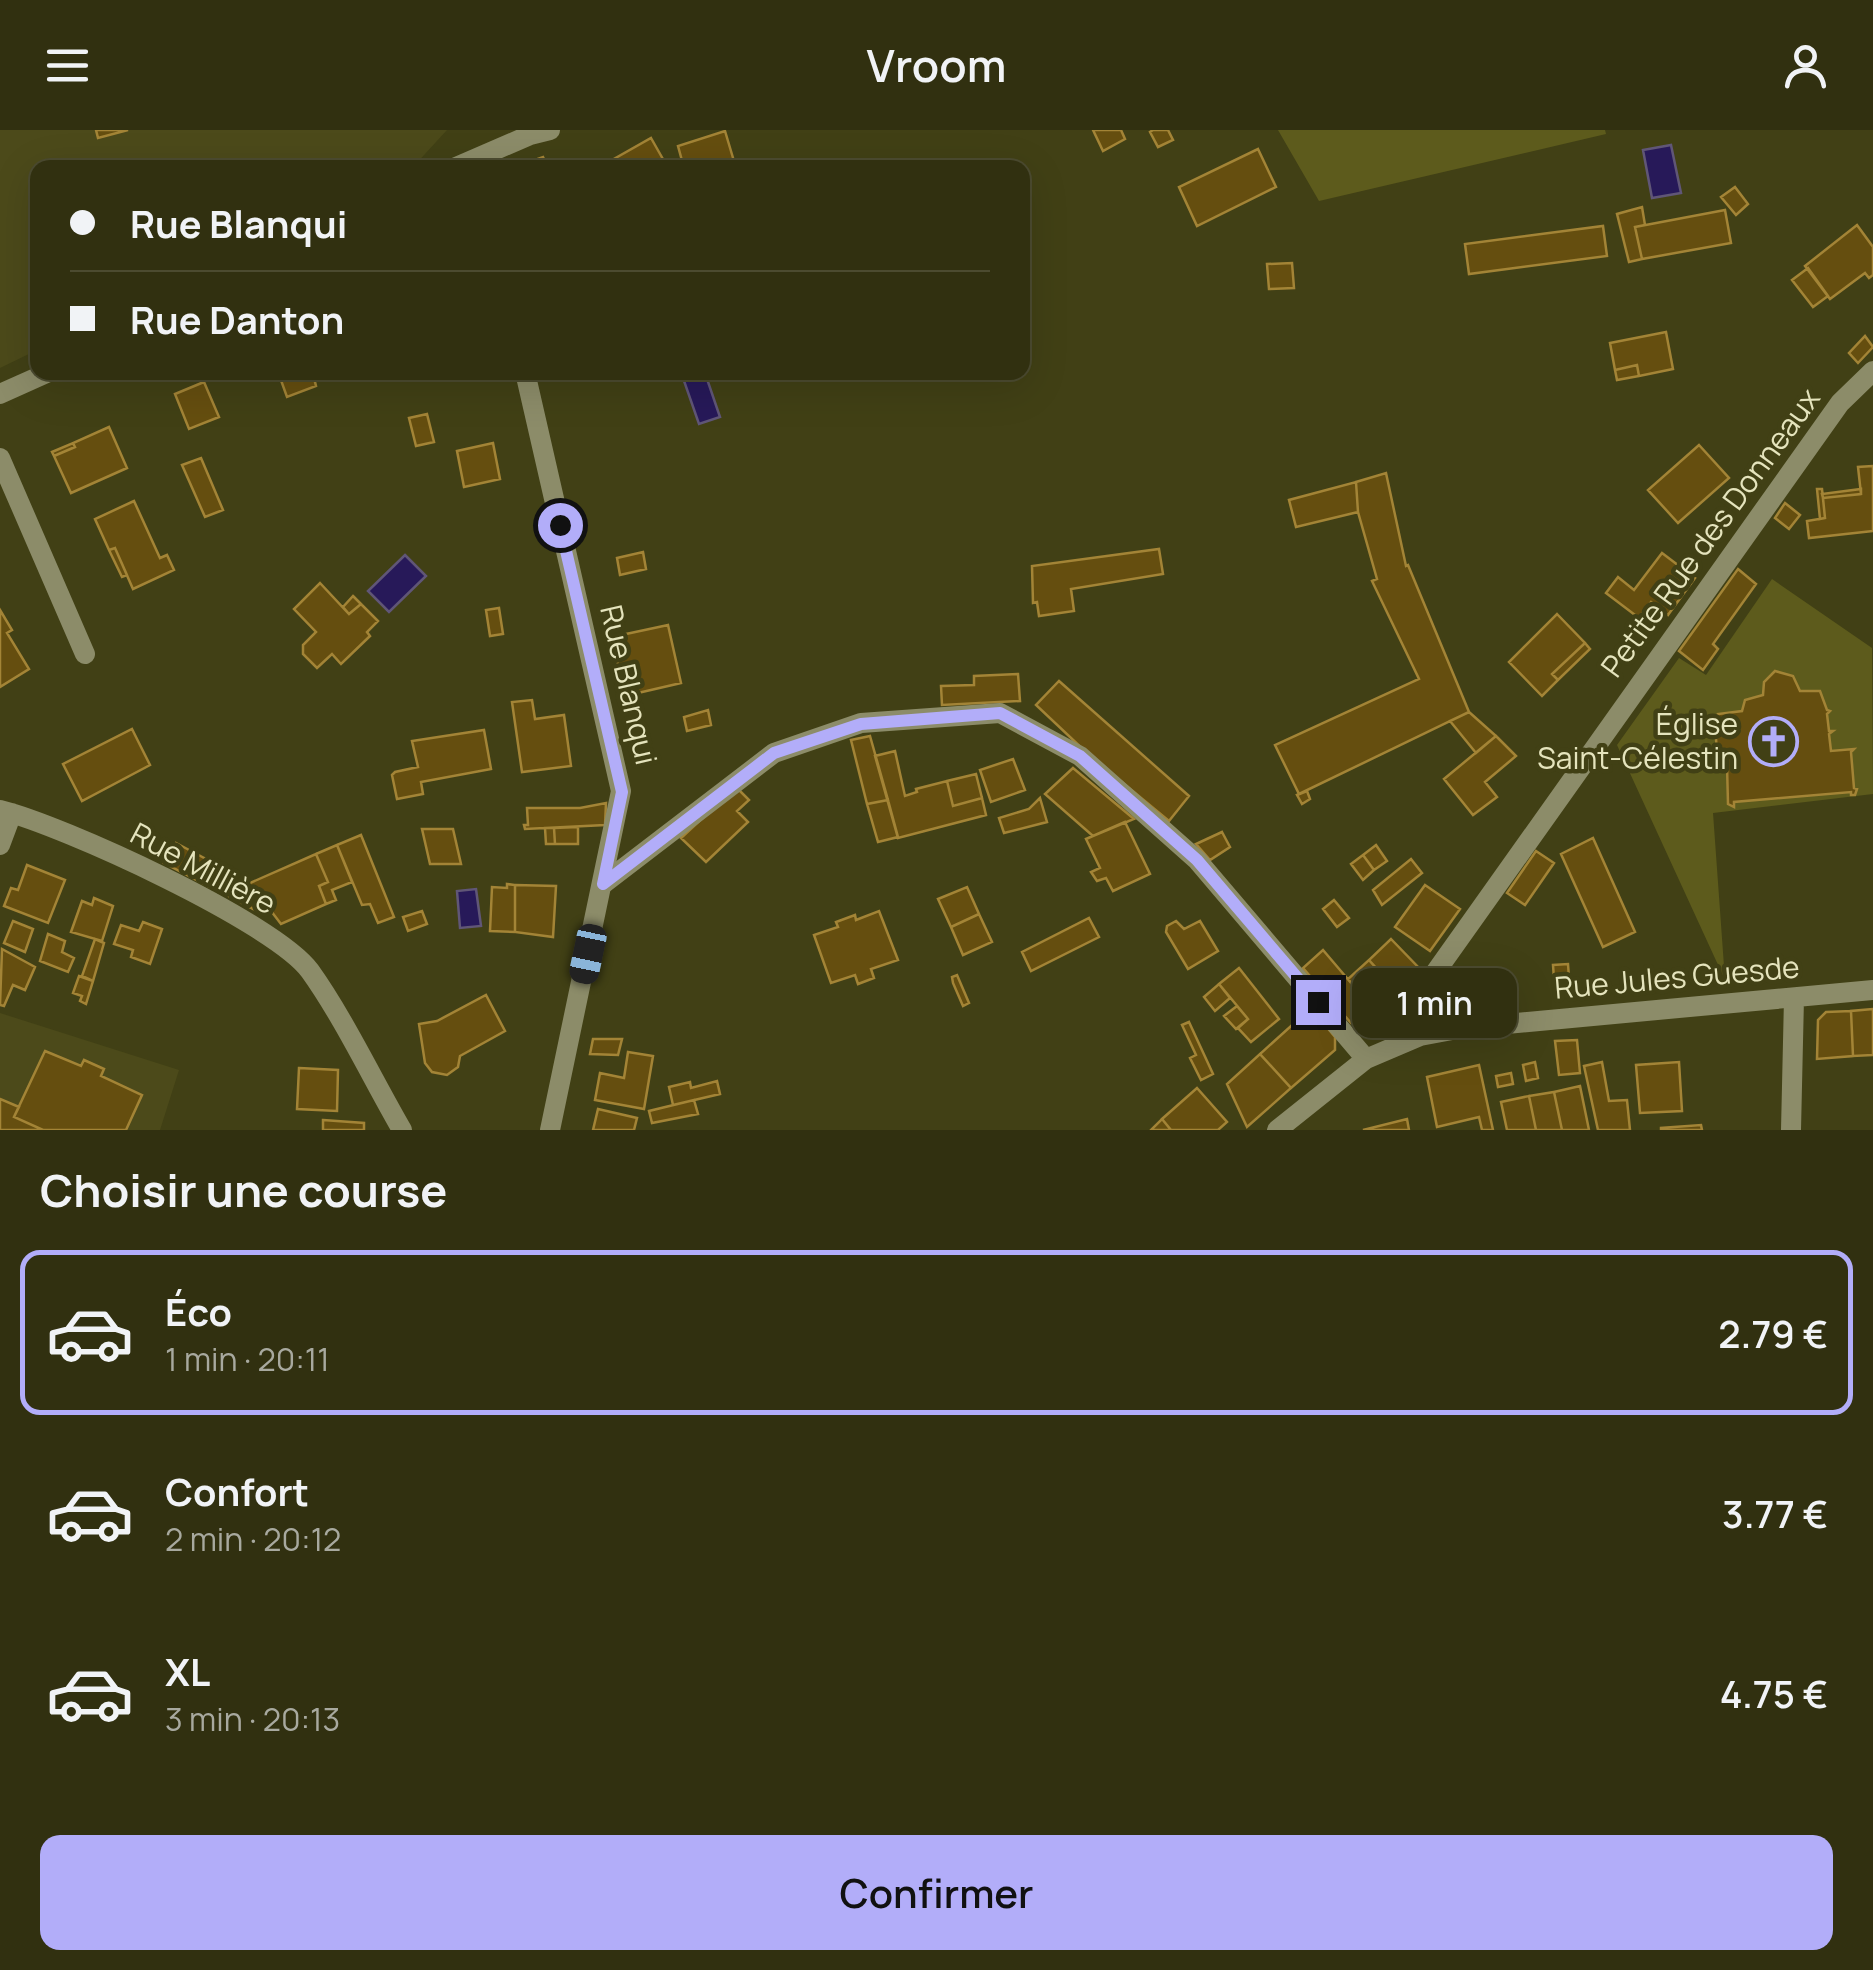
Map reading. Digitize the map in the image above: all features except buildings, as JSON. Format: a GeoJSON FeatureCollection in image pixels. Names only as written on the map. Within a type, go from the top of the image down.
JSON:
{"type":"FeatureCollection","features":[{"type":"Feature","properties":{"kind":"street"},"geometry":{"type":"LineString","coordinates":[[480,160],[536,132]]}},
{"type":"Feature","properties":{"kind":"street","name":"Petite Rue des Donneaux"},"geometry":{"type":"LineString","coordinates":[[1420,1036],[1420,994],[1840,403],[1873,371]]}},
{"type":"Feature","properties":{"kind":"street"},"geometry":{"type":"LineString","coordinates":[[0,394],[31,380]]}},
{"type":"Feature","properties":{"kind":"street","name":"Rue Blanqui"},"geometry":{"type":"LineString","coordinates":[[527,380],[622,792],[550,1130]]}},
{"type":"Feature","properties":{"kind":"street"},"geometry":{"type":"LineString","coordinates":[[0,458],[86,654]]}},
{"type":"Feature","properties":{"kind":"street"},"geometry":{"type":"LineString","coordinates":[[603,884],[774,753],[861,724],[1000,713],[1080,756],[1197,860],[1366,1058]]}},
{"type":"Feature","properties":{"kind":"street"},"geometry":{"type":"LineString","coordinates":[[0,845],[6,812]]}},
{"type":"Feature","properties":{"kind":"street","name":"Rue Millière"},"geometry":{"type":"LineString","coordinates":[[6,812],[116,854],[254,926],[308,968],[402,1130]]}},
{"type":"Feature","properties":{"kind":"street","name":"Rue Jules Guesde"},"geometry":{"type":"LineString","coordinates":[[1277,1130],[1366,1058],[1420,1036],[1463,1028],[1873,990]]}},
{"type":"Feature","properties":{"kind":"street"},"geometry":{"type":"LineString","coordinates":[[1791,1130],[1794,998]]}},
{"type":"Feature","properties":{"kind":"shaded area"},"geometry":{"type":"Polygon","coordinates":[[[0,130],[447,130],[419,160],[30,160],[30,353],[0,368],[0,130]]]}},
{"type":"Feature","properties":{"kind":"shaded area"},"geometry":{"type":"Polygon","coordinates":[[[1278,130],[1605,130],[1606,134],[1319,201],[1278,130]]]}},
{"type":"Feature","properties":{"kind":"shaded area"},"geometry":{"type":"Polygon","coordinates":[[[1671,145],[1681,193],[1652,198],[1643,150],[1671,145]]]}},
{"type":"Feature","properties":{"kind":"shaded area"},"geometry":{"type":"Polygon","coordinates":[[[684,380],[707,380],[720,417],[699,424],[684,380]]]}},
{"type":"Feature","properties":{"kind":"shaded area"},"geometry":{"type":"Polygon","coordinates":[[[405,555],[426,576],[389,612],[368,591],[405,555]]]}},
{"type":"Feature","properties":{"kind":"shaded area"},"geometry":{"type":"Polygon","coordinates":[[[1772,579],[1872,648],[1873,794],[1713,813],[1725,980],[1617,745],[1679,658],[1706,675],[1772,579]]]}},
{"type":"Feature","properties":{"kind":"shaded area"},"geometry":{"type":"Polygon","coordinates":[[[476,889],[481,926],[460,928],[457,891],[476,889]]]}},
{"type":"Feature","properties":{"kind":"shaded area"},"geometry":{"type":"Polygon","coordinates":[[[0,1013],[179,1070],[160,1130],[0,1130],[0,1013]]]}},
{"type":"Feature","properties":{"kind":"place","name":"Église Saint-Célestin"},"geometry":{"type":"Point","coordinates":[1773,742]}},
{"type":"Feature","properties":{"kind":"route"},"geometry":{"type":"LineString","coordinates":[[560,525],[622,792],[603,884],[774,753],[861,724],[1000,713],[1080,756],[1197,860],[1318,1002]]}}]}
